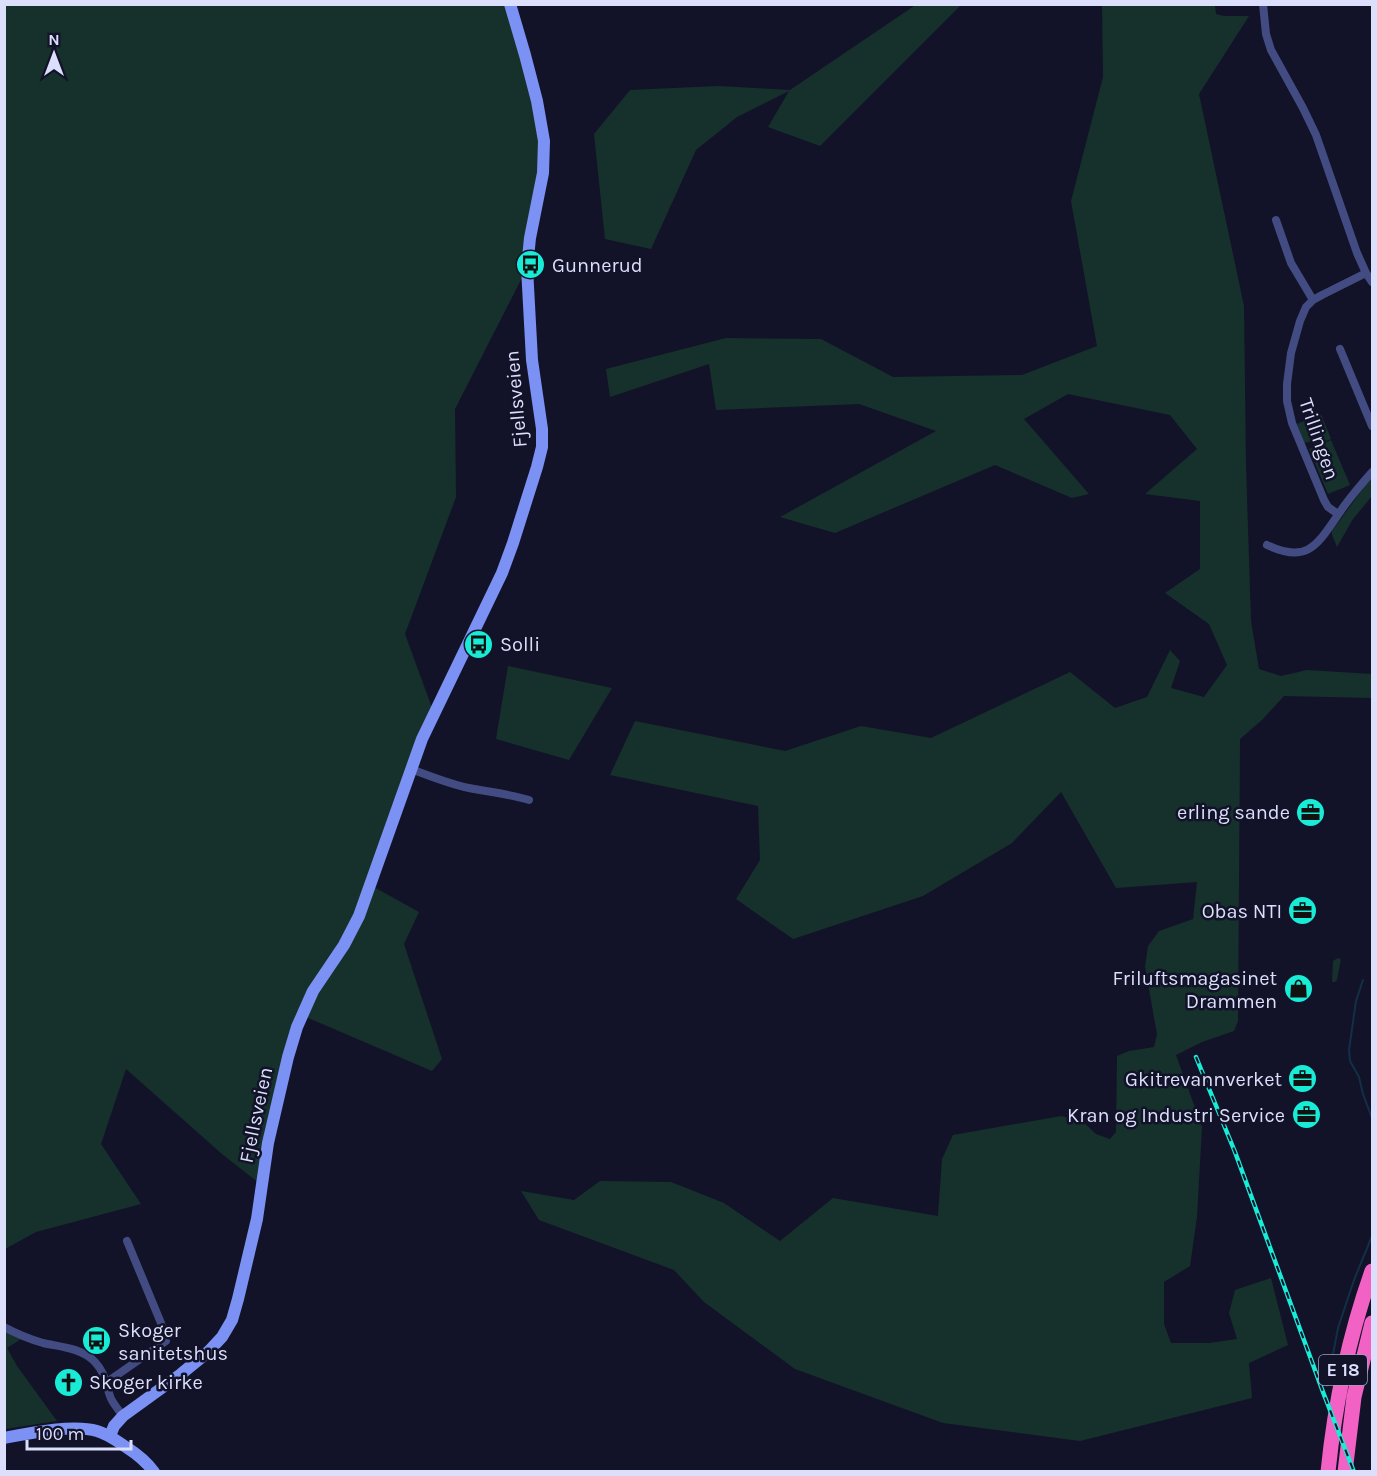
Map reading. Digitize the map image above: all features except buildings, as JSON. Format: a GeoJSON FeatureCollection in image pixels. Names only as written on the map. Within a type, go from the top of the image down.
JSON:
{"type":"FeatureCollection","features":[{"type":"Feature","properties":{"kind":"highway","name":"E 18"},"geometry":{"type":"LineString","coordinates":[[1328,1472],[1335,1415],[1346,1358],[1372,1271]]}},
{"type":"Feature","properties":{"kind":"highway","name":"E 18"},"geometry":{"type":"LineString","coordinates":[[1345,1472],[1354,1397],[1372,1323]]}},
{"type":"Feature","properties":{"kind":"main road","name":"Fjellsveien"},"geometry":{"type":"LineString","coordinates":[[110,1436],[114,1426],[123,1416],[208,1352],[222,1337],[232,1320],[257,1219],[265,1161],[297,1027],[313,991],[344,945],[359,916],[422,739],[502,573],[540,458],[541,418],[532,360],[527,275],[530,238],[543,173],[544,141],[537,101],[510,4]]}},
{"type":"Feature","properties":{"kind":"main road"},"geometry":{"type":"LineString","coordinates":[[4,1438],[45,1431],[94,1430],[110,1436],[143,1459],[154,1472]]}},
{"type":"Feature","properties":{"kind":"street"},"geometry":{"type":"LineString","coordinates":[[1263,4],[1270,50],[1316,135],[1354,245],[1372,282]]}},
{"type":"Feature","properties":{"kind":"street"},"geometry":{"type":"LineString","coordinates":[[1276,220],[1291,263],[1313,300],[1366,273]]}},
{"type":"Feature","properties":{"kind":"street","name":"Trillingen"},"geometry":{"type":"LineString","coordinates":[[1313,300],[1306,307],[1294,341],[1287,384],[1287,401],[1292,423],[1320,493],[1328,507],[1338,514]]}},
{"type":"Feature","properties":{"kind":"street"},"geometry":{"type":"LineString","coordinates":[[1340,349],[1372,426]]}},
{"type":"Feature","properties":{"kind":"street"},"geometry":{"type":"LineString","coordinates":[[1267,545],[1290,553],[1305,551],[1320,540],[1350,497],[1372,472]]}},
{"type":"Feature","properties":{"kind":"street"},"geometry":{"type":"LineString","coordinates":[[411,769],[445,782],[529,800]]}},
{"type":"Feature","properties":{"kind":"street"},"geometry":{"type":"LineString","coordinates":[[107,1382],[166,1341],[161,1323],[127,1241]]}},
{"type":"Feature","properties":{"kind":"street"},"geometry":{"type":"LineString","coordinates":[[4,1327],[28,1338],[81,1352],[94,1361],[107,1382],[111,1399],[123,1416]]}},
{"type":"Feature","properties":{"kind":"green space"},"geometry":{"type":"Polygon","coordinates":[[[917,4],[961,5],[820,146],[768,127],[789,91],[737,117],[696,150],[651,249],[605,239],[594,134],[630,90],[718,86],[790,90],[917,4]]]}},
{"type":"Feature","properties":{"kind":"green space"},"geometry":{"type":"Polygon","coordinates":[[[5,5],[513,5],[544,135],[527,268],[455,409],[456,497],[405,634],[435,716],[372,886],[419,912],[404,944],[442,1059],[432,1071],[299,1014],[259,1183],[222,1154],[126,1069],[101,1144],[141,1204],[36,1232],[5,1249],[5,5]]]}},
{"type":"Feature","properties":{"kind":"green space"},"geometry":{"type":"Polygon","coordinates":[[[1102,5],[1215,5],[1216,14],[1249,16],[1199,94],[1244,306],[1251,621],[1259,669],[1281,676],[1307,670],[1372,674],[1372,698],[1284,696],[1240,739],[1238,1021],[1234,1031],[1202,1042],[1176,1055],[1202,1127],[1197,1217],[1190,1266],[1164,1282],[1164,1324],[1171,1343],[1209,1343],[1237,1339],[1229,1313],[1235,1290],[1271,1278],[1288,1345],[1249,1363],[1252,1398],[1080,1441],[943,1423],[795,1369],[704,1302],[674,1270],[539,1220],[521,1191],[574,1200],[600,1181],[671,1182],[724,1203],[780,1241],[833,1198],[938,1216],[942,1159],[953,1135],[1061,1116],[1082,1121],[1096,1134],[1110,1139],[1116,1132],[1117,1056],[1129,1051],[1154,1047],[1157,1034],[1145,967],[1148,946],[1159,931],[1193,919],[1197,882],[1116,888],[1061,792],[1012,843],[923,896],[793,939],[736,899],[760,860],[758,806],[610,775],[635,721],[785,751],[861,726],[931,738],[1070,672],[1115,708],[1147,697],[1170,650],[1180,661],[1171,688],[1204,697],[1227,665],[1209,624],[1165,593],[1200,569],[1200,501],[1145,494],[1197,449],[1170,415],[1068,394],[1024,419],[1089,494],[1072,498],[995,465],[835,533],[780,517],[936,431],[859,404],[716,410],[709,364],[610,397],[606,369],[726,338],[821,339],[893,377],[1022,375],[1097,346],[1071,201],[1103,77],[1102,5]]]}},
{"type":"Feature","properties":{"kind":"green space"},"geometry":{"type":"Polygon","coordinates":[[[1321,414],[1331,439],[1314,446],[1312,441],[1304,443],[1297,424],[1321,414]]]}},
{"type":"Feature","properties":{"kind":"green space"},"geometry":{"type":"Polygon","coordinates":[[[1331,440],[1350,485],[1328,494],[1309,449],[1331,440]]]}},
{"type":"Feature","properties":{"kind":"green space"},"geometry":{"type":"Polygon","coordinates":[[[1372,478],[1372,496],[1353,519],[1337,547],[1332,531],[1372,478]]]}},
{"type":"Feature","properties":{"kind":"green space"},"geometry":{"type":"Polygon","coordinates":[[[508,666],[612,688],[569,760],[496,739],[508,666]]]}},
{"type":"Feature","properties":{"kind":"green space"},"geometry":{"type":"Polygon","coordinates":[[[1341,959],[1337,980],[1332,982],[1333,961],[1341,959]]]}},
{"type":"Feature","properties":{"kind":"green space"},"geometry":{"type":"Polygon","coordinates":[[[4,1325],[24,1337],[7,1348],[17,1366],[57,1421],[5,1429],[4,1325]]]}},
{"type":"Feature","properties":{"kind":"waterway"},"geometry":{"type":"LineString","coordinates":[[1363,980],[1356,1001],[1349,1050],[1350,1061],[1359,1077],[1372,1118]]}},
{"type":"Feature","properties":{"kind":"waterway"},"geometry":{"type":"LineString","coordinates":[[1327,1386],[1338,1328],[1372,1236]]}},
{"type":"Feature","properties":{"kind":"railway"},"geometry":{"type":"LineString","coordinates":[[1196,1057],[1235,1152],[1354,1472]]}},
{"type":"Feature","properties":{"kind":"place","name":"Gunnerud"},"geometry":{"type":"Point","coordinates":[531,265]}},
{"type":"Feature","properties":{"kind":"place","name":"Solli"},"geometry":{"type":"Point","coordinates":[479,644]}},
{"type":"Feature","properties":{"kind":"place","name":"erling sande"},"geometry":{"type":"Point","coordinates":[1311,812]}},
{"type":"Feature","properties":{"kind":"place","name":"Obas NTI"},"geometry":{"type":"Point","coordinates":[1303,911]}},
{"type":"Feature","properties":{"kind":"place","name":"Friluftsmagasinet Drammen"},"geometry":{"type":"Point","coordinates":[1298,989]}},
{"type":"Feature","properties":{"kind":"place","name":"Gkitrevannverket"},"geometry":{"type":"Point","coordinates":[1303,1079]}},
{"type":"Feature","properties":{"kind":"place","name":"Kran og Industri Service"},"geometry":{"type":"Point","coordinates":[1306,1115]}},
{"type":"Feature","properties":{"kind":"place","name":"Skoger sanitetshus"},"geometry":{"type":"Point","coordinates":[97,1341]}},
{"type":"Feature","properties":{"kind":"place","name":"Skoger kirke"},"geometry":{"type":"Point","coordinates":[68,1382]}}]}
